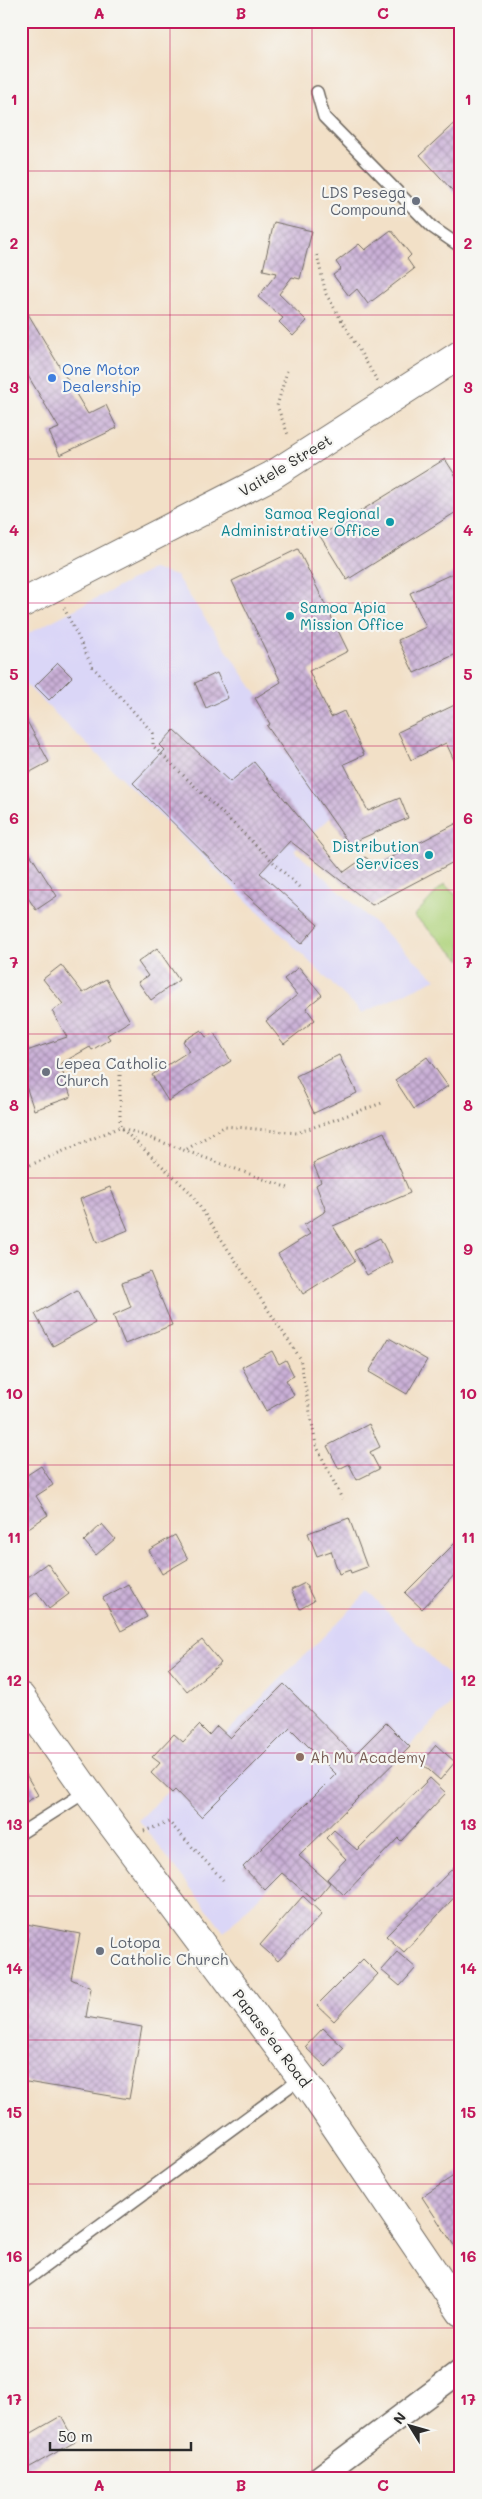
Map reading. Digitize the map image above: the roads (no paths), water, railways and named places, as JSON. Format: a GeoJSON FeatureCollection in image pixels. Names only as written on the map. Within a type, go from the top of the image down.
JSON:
{"type":"FeatureCollection","features":[{"type":"Feature","properties":{"kind":"main road","name":"Vaitele Street"},"geometry":{"type":"LineString","coordinates":[[21,604],[271,476],[461,354]]}},
{"type":"Feature","properties":{"kind":"main road","name":"Papase'ea Road"},"geometry":{"type":"LineString","coordinates":[[21,1697],[87,1791],[302,2077],[461,2312]]}},
{"type":"Feature","properties":{"kind":"street"},"geometry":{"type":"LineString","coordinates":[[318,2478],[461,2371]]}},
{"type":"Feature","properties":{"kind":"lane"},"geometry":{"type":"LineString","coordinates":[[317,92],[324,116],[432,227],[461,247]]}},
{"type":"Feature","properties":{"kind":"lane"},"geometry":{"type":"LineString","coordinates":[[21,1833],[87,1791]]}},
{"type":"Feature","properties":{"kind":"lane"},"geometry":{"type":"LineString","coordinates":[[21,2284],[302,2077]]}},
{"type":"Feature","properties":{"kind":"place","name":"LDS Pesega Compound"},"geometry":{"type":"Point","coordinates":[416,201]}},
{"type":"Feature","properties":{"kind":"place","name":"One Motor Dealership"},"geometry":{"type":"Point","coordinates":[52,378]}},
{"type":"Feature","properties":{"kind":"place","name":"Samoa Regional Administrative Office"},"geometry":{"type":"Point","coordinates":[390,522]}},
{"type":"Feature","properties":{"kind":"place","name":"Samoa Apia Mission Office"},"geometry":{"type":"Point","coordinates":[290,616]}},
{"type":"Feature","properties":{"kind":"place","name":"Distribution Services"},"geometry":{"type":"Point","coordinates":[429,855]}},
{"type":"Feature","properties":{"kind":"place","name":"Lepea Catholic Church"},"geometry":{"type":"Point","coordinates":[46,1072]}},
{"type":"Feature","properties":{"kind":"place","name":"Ah Mu Academy"},"geometry":{"type":"Point","coordinates":[300,1757]}},
{"type":"Feature","properties":{"kind":"place","name":"Lotopa Catholic Church"},"geometry":{"type":"Point","coordinates":[100,1951]}}]}
